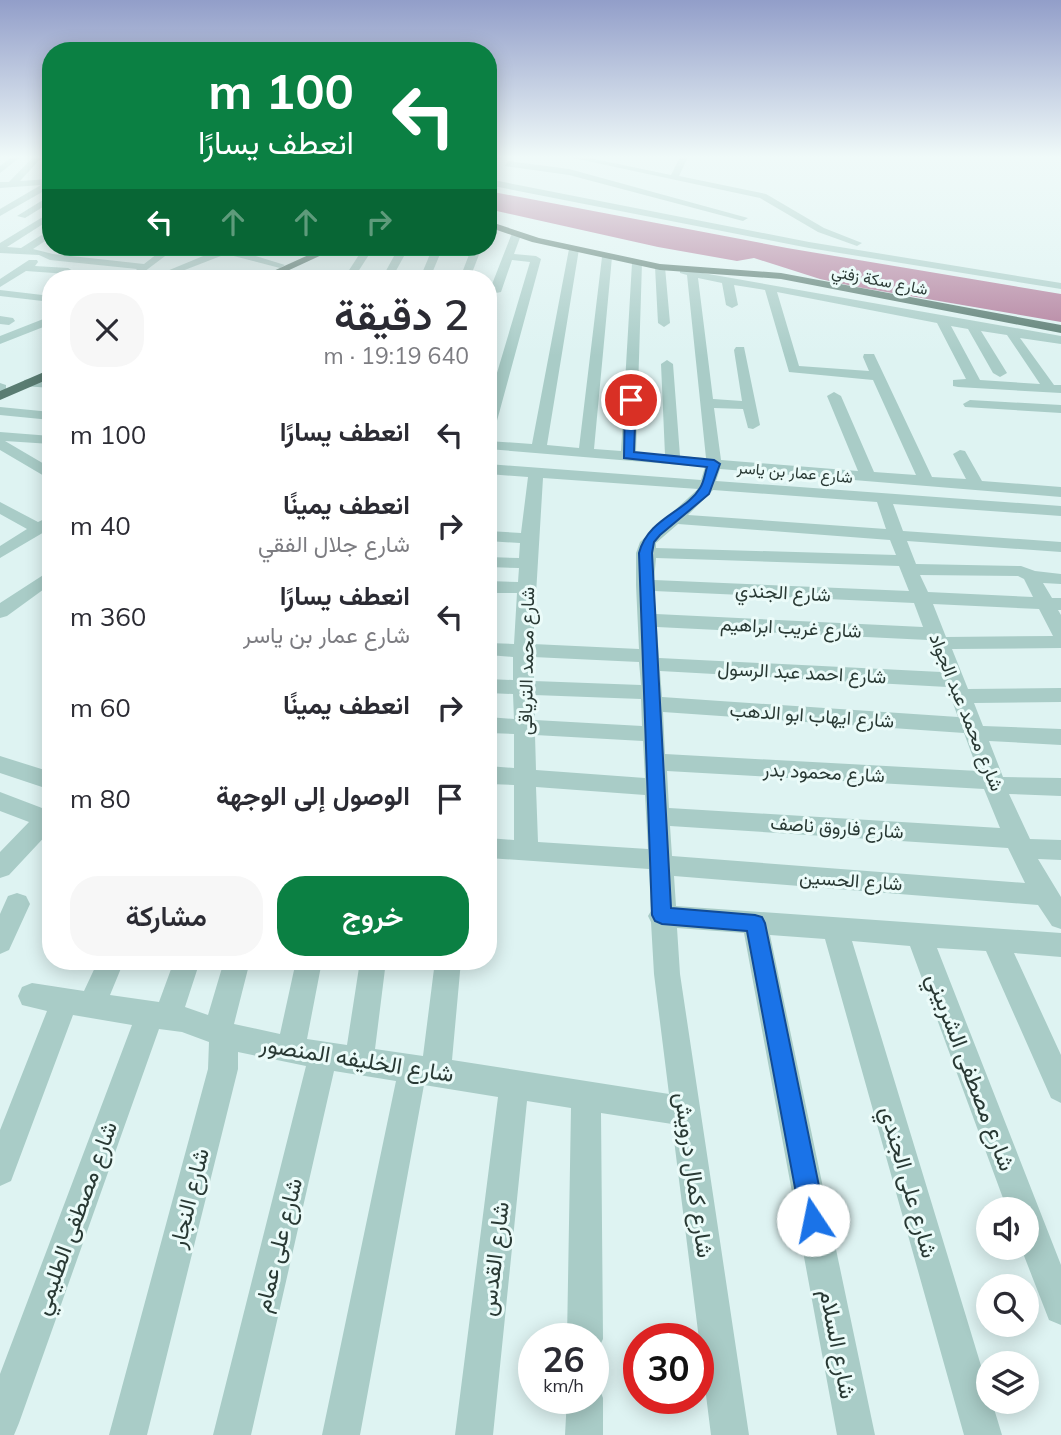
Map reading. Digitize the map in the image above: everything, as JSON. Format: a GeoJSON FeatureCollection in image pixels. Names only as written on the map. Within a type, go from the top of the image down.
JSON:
{"type":"FeatureCollection","features":[{"type":"Feature","properties":{"kind":"main road","name":"شارع سكة زفتي"},"geometry":{"type":"LineString","coordinates":[[497,227],[637,263],[688,272],[781,276],[1061,329]]}},
{"type":"Feature","properties":{"kind":"main road"},"geometry":{"type":"LineString","coordinates":[[268,270],[300,256]]}},
{"type":"Feature","properties":{"kind":"main road"},"geometry":{"type":"LineString","coordinates":[[281,270],[313,256]]}},
{"type":"Feature","properties":{"kind":"main road"},"geometry":{"type":"LineString","coordinates":[[0,388],[42,370]]}},
{"type":"Feature","properties":{"kind":"main road"},"geometry":{"type":"LineString","coordinates":[[0,396],[42,377]]}},
{"type":"Feature","properties":{"kind":"street"},"geometry":{"type":"LineString","coordinates":[[0,249],[41,222]]}},
{"type":"Feature","properties":{"kind":"street"},"geometry":{"type":"LineString","coordinates":[[690,222],[798,243],[947,263]]}},
{"type":"Feature","properties":{"kind":"street"},"geometry":{"type":"LineString","coordinates":[[807,222],[843,239],[893,252],[1061,286]]}},
{"type":"Feature","properties":{"kind":"street"},"geometry":{"type":"LineString","coordinates":[[819,222],[868,243]]}},
{"type":"Feature","properties":{"kind":"street"},"geometry":{"type":"LineString","coordinates":[[497,287],[516,234]]}},
{"type":"Feature","properties":{"kind":"street"},"geometry":{"type":"LineString","coordinates":[[23,251],[42,238]]}},
{"type":"Feature","properties":{"kind":"street"},"geometry":{"type":"LineString","coordinates":[[879,245],[947,263]]}},
{"type":"Feature","properties":{"kind":"street"},"geometry":{"type":"LineString","coordinates":[[0,249],[42,250]]}},
{"type":"Feature","properties":{"kind":"street"},"geometry":{"type":"LineString","coordinates":[[539,449],[574,249]]}},
{"type":"Feature","properties":{"kind":"street"},"geometry":{"type":"LineString","coordinates":[[2,280],[42,256]]}},
{"type":"Feature","properties":{"kind":"street"},"geometry":{"type":"LineString","coordinates":[[50,256],[146,267]]}},
{"type":"Feature","properties":{"kind":"street"},"geometry":{"type":"LineString","coordinates":[[142,270],[166,256]]}},
{"type":"Feature","properties":{"kind":"street"},"geometry":{"type":"LineString","coordinates":[[175,270],[211,256]]}},
{"type":"Feature","properties":{"kind":"street"},"geometry":{"type":"LineString","coordinates":[[253,256],[279,265]]}},
{"type":"Feature","properties":{"kind":"street"},"geometry":{"type":"LineString","coordinates":[[352,270],[363,256]]}},
{"type":"Feature","properties":{"kind":"street"},"geometry":{"type":"LineString","coordinates":[[497,396],[536,259],[508,257]]}},
{"type":"Feature","properties":{"kind":"street"},"geometry":{"type":"LineString","coordinates":[[586,452],[607,257]]}},
{"type":"Feature","properties":{"kind":"street"},"geometry":{"type":"LineString","coordinates":[[628,455],[637,263]]}},
{"type":"Feature","properties":{"kind":"street"},"geometry":{"type":"LineString","coordinates":[[0,264],[57,270]]}},
{"type":"Feature","properties":{"kind":"street"},"geometry":{"type":"LineString","coordinates":[[660,267],[663,323]]}},
{"type":"Feature","properties":{"kind":"street"},"geometry":{"type":"LineString","coordinates":[[1061,340],[972,327],[688,272],[714,464],[708,485],[698,498],[648,542],[645,553],[1014,569],[1031,576],[1061,579]]}},
{"type":"Feature","properties":{"kind":"street"},"geometry":{"type":"LineString","coordinates":[[2,280],[29,281]]}},
{"type":"Feature","properties":{"kind":"street"},"geometry":{"type":"LineString","coordinates":[[727,280],[732,305]]}},
{"type":"Feature","properties":{"kind":"street"},"geometry":{"type":"LineString","coordinates":[[770,287],[794,369],[878,376]]}},
{"type":"Feature","properties":{"kind":"street"},"geometry":{"type":"LineString","coordinates":[[0,293],[42,298]]}},
{"type":"Feature","properties":{"kind":"street"},"geometry":{"type":"LineString","coordinates":[[0,306],[42,309]]}},
{"type":"Feature","properties":{"kind":"street"},"geometry":{"type":"LineString","coordinates":[[942,321],[975,384]]}},
{"type":"Feature","properties":{"kind":"street"},"geometry":{"type":"LineString","coordinates":[[0,340],[42,324]]}},
{"type":"Feature","properties":{"kind":"street"},"geometry":{"type":"LineString","coordinates":[[972,327],[1000,373]]}},
{"type":"Feature","properties":{"kind":"street"},"geometry":{"type":"LineString","coordinates":[[1010,333],[1055,389]]}},
{"type":"Feature","properties":{"kind":"street"},"geometry":{"type":"LineString","coordinates":[[740,350],[752,425]]}},
{"type":"Feature","properties":{"kind":"street"},"geometry":{"type":"LineString","coordinates":[[869,357],[928,483]]}},
{"type":"Feature","properties":{"kind":"street"},"geometry":{"type":"LineString","coordinates":[[667,364],[673,459]]}},
{"type":"Feature","properties":{"kind":"street"},"geometry":{"type":"LineString","coordinates":[[29,383],[42,384]]}},
{"type":"Feature","properties":{"kind":"street"},"geometry":{"type":"LineString","coordinates":[[958,383],[1055,389]]}},
{"type":"Feature","properties":{"kind":"street"},"geometry":{"type":"LineString","coordinates":[[834,396],[869,478]]}},
{"type":"Feature","properties":{"kind":"street"},"geometry":{"type":"LineString","coordinates":[[707,403],[749,405]]}},
{"type":"Feature","properties":{"kind":"street"},"geometry":{"type":"LineString","coordinates":[[970,404],[1061,410]]}},
{"type":"Feature","properties":{"kind":"street"},"geometry":{"type":"LineString","coordinates":[[0,411],[42,415]]}},
{"type":"Feature","properties":{"kind":"street"},"geometry":{"type":"LineString","coordinates":[[2,439],[42,440]]}},
{"type":"Feature","properties":{"kind":"street"},"geometry":{"type":"LineString","coordinates":[[2,439],[42,468]]}},
{"type":"Feature","properties":{"kind":"street","name":"شارع عمار بن ياسر"},"geometry":{"type":"LineString","coordinates":[[497,446],[628,455],[1059,495]]}},
{"type":"Feature","properties":{"kind":"street"},"geometry":{"type":"LineString","coordinates":[[563,473],[565,450]]}},
{"type":"Feature","properties":{"kind":"street"},"geometry":{"type":"LineString","coordinates":[[960,454],[980,506]]}},
{"type":"Feature","properties":{"kind":"street","name":"شارع عمار بن ياسر"},"geometry":{"type":"LineString","coordinates":[[497,470],[1061,511]]}},
{"type":"Feature","properties":{"kind":"street","name":"شارع محمد الترياقى"},"geometry":{"type":"LineString","coordinates":[[526,851],[523,651],[529,538],[536,472]]}},
{"type":"Feature","properties":{"kind":"street","name":"شارع محمد عبد الجواد"},"geometry":{"type":"LineString","coordinates":[[884,500],[907,565],[1020,844],[1044,895],[1061,918]]}},
{"type":"Feature","properties":{"kind":"street"},"geometry":{"type":"LineString","coordinates":[[0,507],[42,523]]}},
{"type":"Feature","properties":{"kind":"street"},"geometry":{"type":"LineString","coordinates":[[673,519],[1061,547]]}},
{"type":"Feature","properties":{"kind":"street"},"geometry":{"type":"LineString","coordinates":[[0,553],[42,525]]}},
{"type":"Feature","properties":{"kind":"street"},"geometry":{"type":"LineString","coordinates":[[497,536],[529,538]]}},
{"type":"Feature","properties":{"kind":"street","name":"شارع كمال درويش"},"geometry":{"type":"LineString","coordinates":[[645,553],[656,816],[674,1041],[730,1435]]}},
{"type":"Feature","properties":{"kind":"street"},"geometry":{"type":"LineString","coordinates":[[497,562],[528,563]]}},
{"type":"Feature","properties":{"kind":"street"},"geometry":{"type":"LineString","coordinates":[[1031,576],[1053,603],[1061,633]]}},
{"type":"Feature","properties":{"kind":"street"},"geometry":{"type":"LineString","coordinates":[[2,609],[42,581]]}},
{"type":"Feature","properties":{"kind":"street","name":"شارع الجندي"},"geometry":{"type":"LineString","coordinates":[[645,585],[1053,603]]}},
{"type":"Feature","properties":{"kind":"street"},"geometry":{"type":"LineString","coordinates":[[497,587],[527,588]]}},
{"type":"Feature","properties":{"kind":"street","name":"شارع غريب ابراهيم"},"geometry":{"type":"LineString","coordinates":[[647,620],[938,638],[1061,642]]}},
{"type":"Feature","properties":{"kind":"street","name":"شارع احمد عبد الرسول"},"geometry":{"type":"LineString","coordinates":[[497,650],[1061,695]]}},
{"type":"Feature","properties":{"kind":"street","name":"شارع ايهاب ابو الدهب"},"geometry":{"type":"LineString","coordinates":[[497,686],[1061,737]]}},
{"type":"Feature","properties":{"kind":"street"},"geometry":{"type":"LineString","coordinates":[[497,725],[652,734]]}},
{"type":"Feature","properties":{"kind":"street","name":"شارع محمود بدر"},"geometry":{"type":"LineString","coordinates":[[654,762],[1061,787]]}},
{"type":"Feature","properties":{"kind":"street"},"geometry":{"type":"LineString","coordinates":[[1,766],[42,778]]}},
{"type":"Feature","properties":{"kind":"street"},"geometry":{"type":"LineString","coordinates":[[497,776],[655,787]]}},
{"type":"Feature","properties":{"kind":"street"},"geometry":{"type":"LineString","coordinates":[[0,801],[42,816]]}},
{"type":"Feature","properties":{"kind":"street","name":"شارع فاروق ناصف"},"geometry":{"type":"LineString","coordinates":[[656,816],[1020,844],[1061,850]]}},
{"type":"Feature","properties":{"kind":"street"},"geometry":{"type":"LineString","coordinates":[[0,868],[42,825]]}},
{"type":"Feature","properties":{"kind":"street","name":"شارع الحسين"},"geometry":{"type":"LineString","coordinates":[[497,849],[1044,895]]}},
{"type":"Feature","properties":{"kind":"street"},"geometry":{"type":"LineString","coordinates":[[0,942],[16,904]]}},
{"type":"Feature","properties":{"kind":"street"},"geometry":{"type":"LineString","coordinates":[[662,915],[1061,946]]}},
{"type":"Feature","properties":{"kind":"street","name":"شارع السلام"},"geometry":{"type":"LineString","coordinates":[[755,923],[856,1435]]}},
{"type":"Feature","properties":{"kind":"street","name":"شارع على الجندي"},"geometry":{"type":"LineString","coordinates":[[835,929],[982,1435]]}},
{"type":"Feature","properties":{"kind":"street","name":"شارع مصطفى الشربيني"},"geometry":{"type":"LineString","coordinates":[[919,935],[1018,1197]]}},
{"type":"Feature","properties":{"kind":"street"},"geometry":{"type":"LineString","coordinates":[[995,941],[1061,1088]]}},
{"type":"Feature","properties":{"kind":"street"},"geometry":{"type":"LineString","coordinates":[[0,1170],[79,1002],[104,970]]}},
{"type":"Feature","properties":{"kind":"street","name":"شارع مصطفى الطليمي"},"geometry":{"type":"LineString","coordinates":[[0,1423],[159,1015],[182,970]]}},
{"type":"Feature","properties":{"kind":"street","name":"شارع النجار"},"geometry":{"type":"LineString","coordinates":[[128,1435],[223,1069],[224,1050],[220,1020],[234,970]]}},
{"type":"Feature","properties":{"kind":"street"},"geometry":{"type":"LineString","coordinates":[[291,1050],[307,970]]}},
{"type":"Feature","properties":{"kind":"street"},"geometry":{"type":"LineString","coordinates":[[359,1060],[372,970]]}},
{"type":"Feature","properties":{"kind":"street"},"geometry":{"type":"LineString","coordinates":[[341,1435],[446,970]]}},
{"type":"Feature","properties":{"kind":"street","name":"شارع الخليفه المنصور"},"geometry":{"type":"LineString","coordinates":[[32,996],[159,1015],[236,1038],[291,1050],[685,1111]]}},
{"type":"Feature","properties":{"kind":"street","name":"شارع على عمام"},"geometry":{"type":"LineString","coordinates":[[232,1435],[323,1055]]}},
{"type":"Feature","properties":{"kind":"street","name":"شارع القدس"},"geometry":{"type":"LineString","coordinates":[[474,1435],[514,1084]]}},
{"type":"Feature","properties":{"kind":"street"},"geometry":{"type":"LineString","coordinates":[[585,1323],[586,1094]]}},
{"type":"Feature","properties":{"kind":"street"},"geometry":{"type":"LineString","coordinates":[[1039,1251],[1061,1308]]}},
{"type":"Feature","properties":{"kind":"street"},"geometry":{"type":"LineString","coordinates":[[584,1435],[585,1414]]}},
{"type":"Feature","properties":{"kind":"shaded area"},"geometry":{"type":"Polygon","coordinates":[[[546,222],[650,222],[1061,294],[1061,322],[857,287],[820,279],[754,258],[737,261],[658,247],[546,222]]]}},
{"type":"Feature","properties":{"kind":"route"},"geometry":{"type":"LineString","coordinates":[[631,400],[628,455],[714,464],[705,492],[656,533],[648,542],[645,553],[662,915],[755,923],[813,1220]]}}]}
